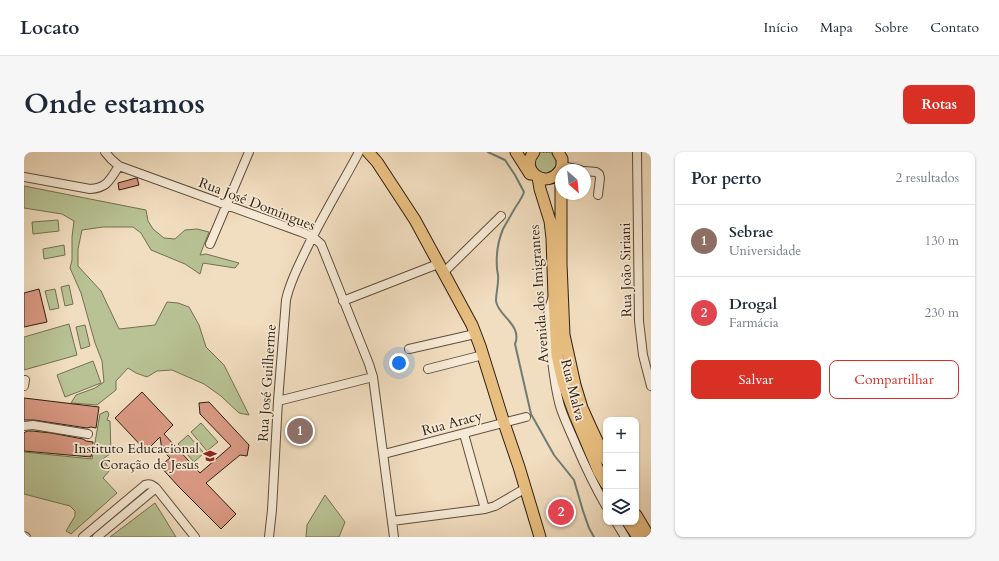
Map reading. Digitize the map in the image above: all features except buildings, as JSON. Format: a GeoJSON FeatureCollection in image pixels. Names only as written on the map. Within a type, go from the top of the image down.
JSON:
{"type":"FeatureCollection","features":[{"type":"Feature","properties":{"kind":"main road"},"geometry":{"type":"LineString","coordinates":[[368,152],[377,162],[415,220],[472,326],[483,354],[526,488],[540,537]]}},
{"type":"Feature","properties":{"kind":"main road"},"geometry":{"type":"LineString","coordinates":[[516,152],[540,190]]}},
{"type":"Feature","properties":{"kind":"main road","name":"Avenida dos Imigrantes"},"geometry":{"type":"LineString","coordinates":[[558,152],[562,159],[562,164]]}},
{"type":"Feature","properties":{"kind":"main road"},"geometry":{"type":"LineString","coordinates":[[563,164],[566,152]]}},
{"type":"Feature","properties":{"kind":"main road"},"geometry":{"type":"LineString","coordinates":[[530,154],[531,169],[534,174],[543,179],[555,176]]}},
{"type":"Feature","properties":{"kind":"main road"},"geometry":{"type":"LineString","coordinates":[[538,177],[540,190]]}},
{"type":"Feature","properties":{"kind":"main road","name":"Avenida dos Imigrantes"},"geometry":{"type":"LineString","coordinates":[[540,190],[550,222],[557,355],[563,382],[575,415],[603,479]]}},
{"type":"Feature","properties":{"kind":"main road","name":"Avenida dos Imigrantes"},"geometry":{"type":"LineString","coordinates":[[562,200],[561,264],[564,335],[575,385],[582,408],[603,454]]}},
{"type":"Feature","properties":{"kind":"main road"},"geometry":{"type":"LineString","coordinates":[[639,520],[649,537]]}},
{"type":"Feature","properties":{"kind":"main road"},"geometry":{"type":"LineString","coordinates":[[630,525],[638,537]]}},
{"type":"Feature","properties":{"kind":"street","name":"Rua José Domingues"},"geometry":{"type":"LineString","coordinates":[[105,152],[111,160],[119,166],[301,232],[313,237],[321,244],[373,377],[394,537]]}},
{"type":"Feature","properties":{"kind":"street"},"geometry":{"type":"LineString","coordinates":[[210,244],[249,152]]}},
{"type":"Feature","properties":{"kind":"street","name":"Rua José Guilherme"},"geometry":{"type":"LineString","coordinates":[[269,537],[286,300],[292,278],[359,152]]}},
{"type":"Feature","properties":{"kind":"street","name":"Rua João Siriani"},"geometry":{"type":"LineString","coordinates":[[637,152],[639,321],[643,355],[651,386]]}},
{"type":"Feature","properties":{"kind":"street"},"geometry":{"type":"LineString","coordinates":[[24,177],[90,189],[98,189],[109,182],[119,166]]}},
{"type":"Feature","properties":{"kind":"street"},"geometry":{"type":"LineString","coordinates":[[591,172],[599,174],[598,195]]}},
{"type":"Feature","properties":{"kind":"street"},"geometry":{"type":"LineString","coordinates":[[343,301],[441,269],[500,216]]}},
{"type":"Feature","properties":{"kind":"street","name":"Rua Malva"},"geometry":{"type":"LineString","coordinates":[[554,297],[547,315],[547,327],[554,377],[569,430],[603,501]]}},
{"type":"Feature","properties":{"kind":"street"},"geometry":{"type":"LineString","coordinates":[[409,349],[475,334]]}},
{"type":"Feature","properties":{"kind":"street"},"geometry":{"type":"LineString","coordinates":[[428,369],[483,354]]}},
{"type":"Feature","properties":{"kind":"street"},"geometry":{"type":"LineString","coordinates":[[278,401],[373,377]]}},
{"type":"Feature","properties":{"kind":"street","name":"Rua Aracy"},"geometry":{"type":"LineString","coordinates":[[384,454],[526,417]]}},
{"type":"Feature","properties":{"kind":"street"},"geometry":{"type":"LineString","coordinates":[[24,426],[33,425],[88,434]]}},
{"type":"Feature","properties":{"kind":"street"},"geometry":{"type":"LineString","coordinates":[[464,434],[485,509]]}},
{"type":"Feature","properties":{"kind":"street"},"geometry":{"type":"LineString","coordinates":[[83,537],[146,485],[152,484],[195,537]]}},
{"type":"Feature","properties":{"kind":"street"},"geometry":{"type":"LineString","coordinates":[[97,537],[156,488]]}},
{"type":"Feature","properties":{"kind":"street"},"geometry":{"type":"LineString","coordinates":[[392,521],[485,509],[495,506],[526,488]]}},
{"type":"Feature","properties":{"kind":"street"},"geometry":{"type":"LineString","coordinates":[[618,525],[625,537]]}},
{"type":"Feature","properties":{"kind":"green space"},"geometry":{"type":"Polygon","coordinates":[[[539,152],[548,152],[555,157],[559,164],[555,164],[555,169],[549,176],[535,170],[534,158],[539,152]]]}},
{"type":"Feature","properties":{"kind":"green space"},"geometry":{"type":"Polygon","coordinates":[[[24,186],[146,210],[148,221],[153,229],[164,238],[175,239],[185,230],[197,229],[209,232],[200,255],[206,254],[239,263],[235,268],[203,263],[200,274],[185,264],[151,250],[141,233],[133,227],[103,227],[82,230],[78,249],[78,266],[101,291],[119,329],[155,325],[167,302],[178,303],[189,307],[199,325],[206,347],[224,365],[249,415],[239,413],[221,396],[204,384],[172,370],[157,371],[147,377],[128,368],[116,381],[116,390],[97,405],[71,403],[76,395],[95,388],[104,382],[102,361],[95,343],[81,293],[70,268],[72,260],[74,221],[62,214],[24,208],[24,186]]]}},
{"type":"Feature","properties":{"kind":"green space"},"geometry":{"type":"Polygon","coordinates":[[[58,220],[59,231],[33,234],[32,222],[58,220]]]}},
{"type":"Feature","properties":{"kind":"green space"},"geometry":{"type":"Polygon","coordinates":[[[64,245],[65,255],[44,259],[43,249],[64,245]]]}},
{"type":"Feature","properties":{"kind":"green space"},"geometry":{"type":"Polygon","coordinates":[[[69,285],[73,304],[65,306],[61,287],[69,285]]]}},
{"type":"Feature","properties":{"kind":"green space"},"geometry":{"type":"Polygon","coordinates":[[[55,289],[59,308],[50,310],[45,291],[55,289]]]}},
{"type":"Feature","properties":{"kind":"green space"},"geometry":{"type":"Polygon","coordinates":[[[69,324],[77,355],[24,370],[24,337],[69,324]]]}},
{"type":"Feature","properties":{"kind":"green space"},"geometry":{"type":"Polygon","coordinates":[[[85,325],[90,346],[81,349],[76,327],[85,325]]]}},
{"type":"Feature","properties":{"kind":"green space"},"geometry":{"type":"Polygon","coordinates":[[[93,361],[101,383],[65,397],[57,375],[93,361]]]}},
{"type":"Feature","properties":{"kind":"green space"},"geometry":{"type":"Polygon","coordinates":[[[107,411],[109,414],[107,420],[110,421],[111,453],[103,459],[110,470],[103,478],[117,493],[71,534],[66,531],[75,516],[75,511],[70,506],[24,494],[24,452],[92,459],[100,414],[107,411]]]}},
{"type":"Feature","properties":{"kind":"green space"},"geometry":{"type":"Polygon","coordinates":[[[201,423],[218,442],[207,451],[191,432],[201,423]]]}},
{"type":"Feature","properties":{"kind":"green space"},"geometry":{"type":"Polygon","coordinates":[[[188,435],[204,453],[194,462],[178,444],[188,435]]]}},
{"type":"Feature","properties":{"kind":"green space"},"geometry":{"type":"Polygon","coordinates":[[[325,495],[345,522],[339,537],[306,537],[307,525],[325,495]]]}},
{"type":"Feature","properties":{"kind":"green space"},"geometry":{"type":"Polygon","coordinates":[[[155,503],[176,537],[110,537],[155,503]]]}},
{"type":"Feature","properties":{"kind":"waterway"},"geometry":{"type":"LineString","coordinates":[[488,152],[505,160],[524,192],[503,229],[500,238],[497,258],[497,306],[516,331],[517,337],[515,344],[531,414],[554,455],[574,480],[583,511],[594,537]]}},
{"type":"Feature","properties":{"kind":"place","name":"Sebrae"},"geometry":{"type":"Point","coordinates":[300,431]}},
{"type":"Feature","properties":{"kind":"place","name":"Instituto Educacional Coração de Jesus"},"geometry":{"type":"Point","coordinates":[210,456]}},
{"type":"Feature","properties":{"kind":"place","name":"Drogal"},"geometry":{"type":"Point","coordinates":[561,512]}}]}
